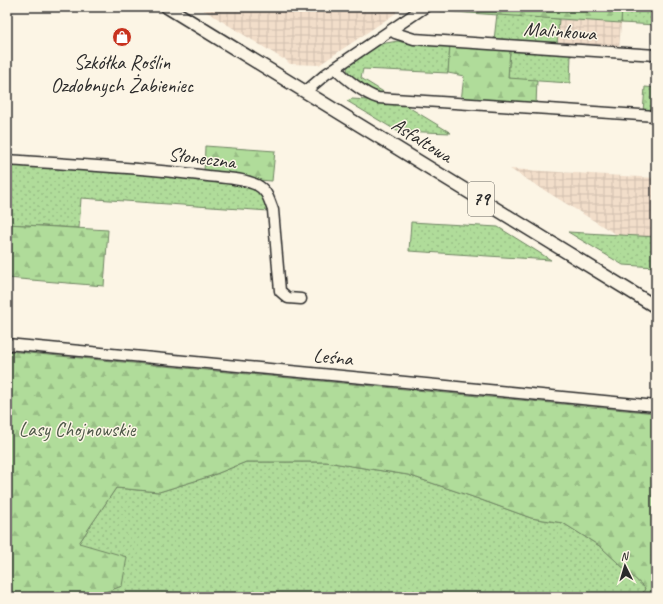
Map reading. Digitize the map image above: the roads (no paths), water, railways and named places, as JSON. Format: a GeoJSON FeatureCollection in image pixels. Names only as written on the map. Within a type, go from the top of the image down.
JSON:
{"type":"FeatureCollection","features":[{"type":"Feature","properties":{"kind":"main road","name":"Asfaltowa"},"geometry":{"type":"LineString","coordinates":[[167,7],[656,307]]}},
{"type":"Feature","properties":{"kind":"street"},"geometry":{"type":"LineString","coordinates":[[305,92],[322,76],[425,7]]}},
{"type":"Feature","properties":{"kind":"street","name":"Malinkowa"},"geometry":{"type":"LineString","coordinates":[[392,30],[395,33],[414,39],[656,55]]}},
{"type":"Feature","properties":{"kind":"street"},"geometry":{"type":"LineString","coordinates":[[335,68],[364,92],[378,98],[656,116]]}},
{"type":"Feature","properties":{"kind":"street","name":"Słoneczna"},"geometry":{"type":"LineString","coordinates":[[7,160],[182,172],[242,181],[258,185],[265,191],[273,210],[280,291],[288,298],[301,299]]}},
{"type":"Feature","properties":{"kind":"street","name":"Leśna"},"geometry":{"type":"LineString","coordinates":[[7,344],[656,406]]}},
{"type":"Feature","properties":{"kind":"place","name":"Szkółka Roślin Ozdobnych Żabieniec"},"geometry":{"type":"Point","coordinates":[122,37]}},
{"type":"Feature","properties":{"kind":"park label","name":"Lasy Chojnowskie"},"geometry":{"type":"Point","coordinates":[77,429]}}]}
